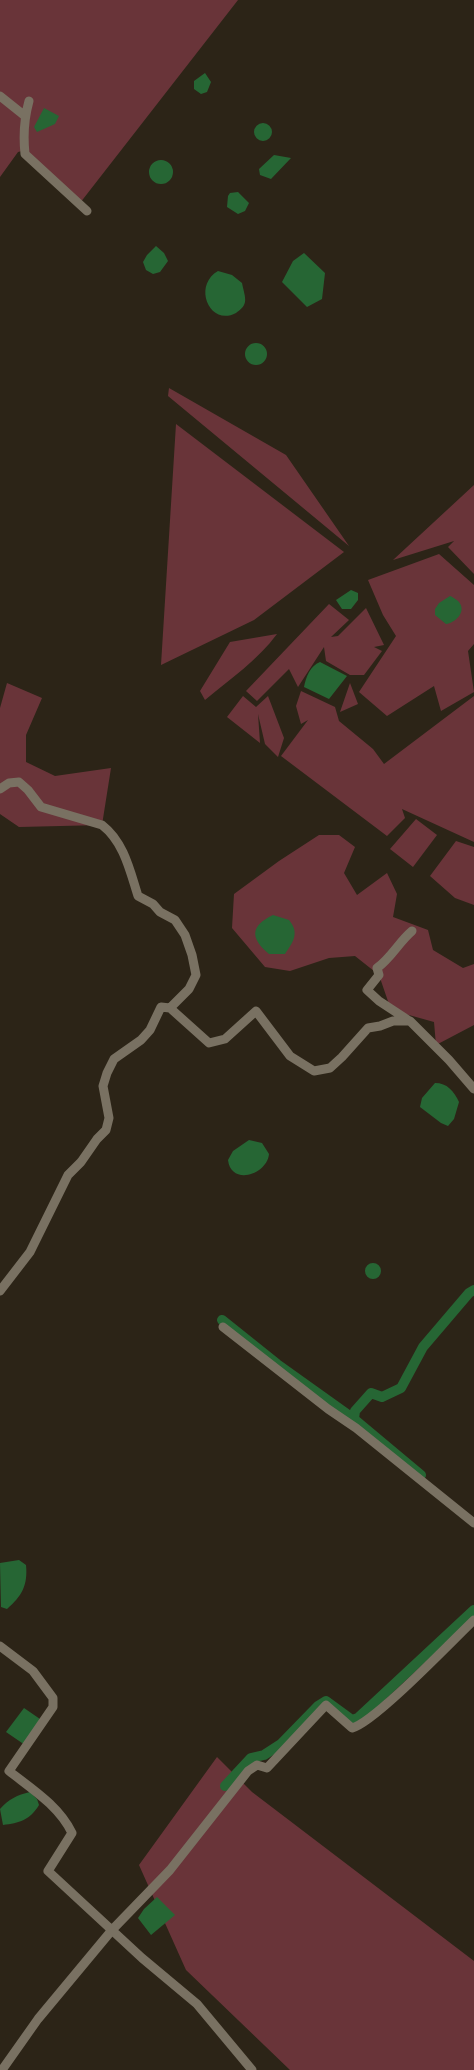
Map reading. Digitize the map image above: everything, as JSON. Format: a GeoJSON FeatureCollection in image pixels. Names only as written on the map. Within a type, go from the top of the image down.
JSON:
{"type":"FeatureCollection","features":[{"type":"Feature","properties":{"kind":"street"},"geometry":{"type":"LineString","coordinates":[[0,96],[25,116]]}},
{"type":"Feature","properties":{"kind":"street"},"geometry":{"type":"LineString","coordinates":[[29,101],[23,137],[25,153],[87,211]]}},
{"type":"Feature","properties":{"kind":"street"},"geometry":{"type":"LineString","coordinates":[[0,789],[9,783],[19,782],[41,807],[102,825],[116,839],[138,896],[175,920],[185,935],[192,955],[196,975],[189,989],[170,1008]]}},
{"type":"Feature","properties":{"kind":"street"},"geometry":{"type":"LineString","coordinates":[[412,931],[387,961],[377,968],[379,975],[367,990],[391,1010],[410,1021],[474,1089]]}},
{"type":"Feature","properties":{"kind":"street"},"geometry":{"type":"LineString","coordinates":[[0,1291],[30,1252],[68,1175],[106,1130],[109,1118],[103,1086],[114,1059],[141,1040],[150,1030],[161,1007],[170,1008],[209,1043],[225,1039],[256,1011],[290,1056],[314,1071],[330,1068],[368,1028],[393,1021],[410,1021]]}},
{"type":"Feature","properties":{"kind":"street"},"geometry":{"type":"LineString","coordinates":[[223,1327],[327,1409],[356,1428],[474,1523]]}},
{"type":"Feature","properties":{"kind":"street"},"geometry":{"type":"LineString","coordinates":[[2,2070],[38,2019],[112,1930],[170,1870],[248,1771],[257,1766],[267,1768],[326,1705],[352,1728],[358,1727],[381,1709],[474,1620]]}},
{"type":"Feature","properties":{"kind":"street"},"geometry":{"type":"LineString","coordinates":[[0,1646],[33,1671],[53,1698],[52,1707],[9,1771],[41,1796],[66,1820],[72,1833],[48,1871],[196,2004],[252,2070]]}},
{"type":"Feature","properties":{"kind":"shaded area"},"geometry":{"type":"Polygon","coordinates":[[[0,0],[238,0],[80,203],[26,153],[24,113],[0,94],[0,0]]]}},
{"type":"Feature","properties":{"kind":"shaded area"},"geometry":{"type":"Polygon","coordinates":[[[205,73],[211,82],[207,92],[201,94],[194,89],[194,81],[205,73]]]}},
{"type":"Feature","properties":{"kind":"shaded area"},"geometry":{"type":"Polygon","coordinates":[[[0,98],[23,116],[22,151],[18,152],[0,177],[0,98]]]}},
{"type":"Feature","properties":{"kind":"shaded area"},"geometry":{"type":"Polygon","coordinates":[[[44,108],[59,116],[55,124],[37,132],[34,127],[44,108]]]}},
{"type":"Feature","properties":{"kind":"shaded area"},"geometry":{"type":"Polygon","coordinates":[[[263,123],[269,126],[272,132],[269,138],[263,141],[257,138],[254,132],[257,126],[263,123]]]}},
{"type":"Feature","properties":{"kind":"shaded area"},"geometry":{"type":"Polygon","coordinates":[[[274,155],[291,158],[271,179],[260,175],[259,169],[274,155]]]}},
{"type":"Feature","properties":{"kind":"shaded area"},"geometry":{"type":"Polygon","coordinates":[[[161,160],[170,163],[173,172],[170,181],[161,184],[152,181],[149,172],[152,163],[161,160]]]}},
{"type":"Feature","properties":{"kind":"shaded area"},"geometry":{"type":"Polygon","coordinates":[[[238,192],[249,203],[245,211],[238,214],[227,207],[230,193],[238,192]]]}},
{"type":"Feature","properties":{"kind":"shaded area"},"geometry":{"type":"Polygon","coordinates":[[[156,246],[164,253],[168,261],[160,272],[153,274],[146,270],[143,262],[156,246]]]}},
{"type":"Feature","properties":{"kind":"shaded area"},"geometry":{"type":"Polygon","coordinates":[[[304,253],[325,273],[322,299],[307,307],[282,282],[293,261],[304,253]]]}},
{"type":"Feature","properties":{"kind":"shaded area"},"geometry":{"type":"Polygon","coordinates":[[[218,271],[232,275],[242,283],[245,295],[243,307],[227,316],[212,310],[205,295],[210,278],[218,271]]]}},
{"type":"Feature","properties":{"kind":"shaded area"},"geometry":{"type":"Polygon","coordinates":[[[256,343],[264,346],[267,354],[264,362],[256,365],[248,362],[245,354],[248,346],[256,343]]]}},
{"type":"Feature","properties":{"kind":"shaded area"},"geometry":{"type":"Polygon","coordinates":[[[169,388],[286,455],[349,546],[168,396],[169,388]]]}},
{"type":"Feature","properties":{"kind":"shaded area"},"geometry":{"type":"Polygon","coordinates":[[[176,424],[344,552],[254,620],[161,665],[176,424]]]}},
{"type":"Feature","properties":{"kind":"shaded area"},"geometry":{"type":"Polygon","coordinates":[[[474,485],[474,574],[448,547],[454,541],[393,560],[474,485]]]}},
{"type":"Feature","properties":{"kind":"shaded area"},"geometry":{"type":"Polygon","coordinates":[[[439,554],[474,585],[474,644],[468,651],[474,692],[441,711],[434,686],[387,716],[359,692],[396,636],[383,615],[368,580],[439,554]]]}},
{"type":"Feature","properties":{"kind":"shaded area"},"geometry":{"type":"Polygon","coordinates":[[[351,590],[358,593],[358,600],[351,609],[342,609],[336,600],[351,590]]]}},
{"type":"Feature","properties":{"kind":"shaded area"},"geometry":{"type":"Polygon","coordinates":[[[450,596],[459,601],[462,610],[456,619],[446,624],[435,615],[435,609],[439,603],[450,596]]]}},
{"type":"Feature","properties":{"kind":"shaded area"},"geometry":{"type":"Polygon","coordinates":[[[329,604],[349,620],[331,637],[338,636],[366,608],[384,645],[374,647],[382,651],[364,675],[350,675],[326,661],[324,647],[298,687],[289,669],[257,701],[246,691],[329,604]]]}},
{"type":"Feature","properties":{"kind":"shaded area"},"geometry":{"type":"Polygon","coordinates":[[[277,634],[252,661],[205,700],[200,691],[230,642],[277,634]]]}},
{"type":"Feature","properties":{"kind":"shaded area"},"geometry":{"type":"Polygon","coordinates":[[[320,662],[347,676],[329,699],[304,687],[309,672],[320,662]]]}},
{"type":"Feature","properties":{"kind":"shaded area"},"geometry":{"type":"Polygon","coordinates":[[[7,683],[42,698],[26,735],[26,762],[55,776],[111,768],[102,825],[19,827],[0,814],[0,708],[7,683]]]}},
{"type":"Feature","properties":{"kind":"shaded area"},"geometry":{"type":"Polygon","coordinates":[[[350,683],[358,704],[340,712],[350,683]]]}},
{"type":"Feature","properties":{"kind":"shaded area"},"geometry":{"type":"Polygon","coordinates":[[[301,691],[335,707],[339,721],[373,749],[384,764],[474,696],[474,842],[402,809],[405,818],[387,836],[281,756],[308,720],[301,724],[296,706],[301,691]]]}},
{"type":"Feature","properties":{"kind":"shaded area"},"geometry":{"type":"Polygon","coordinates":[[[243,696],[256,707],[268,696],[284,738],[278,757],[265,744],[258,714],[260,743],[227,717],[243,696]]]}},
{"type":"Feature","properties":{"kind":"shaded area"},"geometry":{"type":"Polygon","coordinates":[[[416,819],[437,835],[413,867],[390,849],[416,819]]]}},
{"type":"Feature","properties":{"kind":"shaded area"},"geometry":{"type":"Polygon","coordinates":[[[319,835],[339,835],[355,847],[344,873],[357,895],[387,873],[397,894],[393,917],[428,930],[433,950],[463,968],[474,964],[474,1025],[436,1045],[434,1022],[391,1010],[379,975],[355,956],[329,958],[290,971],[265,967],[232,928],[234,894],[319,835]]]}},
{"type":"Feature","properties":{"kind":"shaded area"},"geometry":{"type":"Polygon","coordinates":[[[456,841],[474,847],[474,905],[455,898],[430,876],[456,841]]]}},
{"type":"Feature","properties":{"kind":"shaded area"},"geometry":{"type":"Polygon","coordinates":[[[273,915],[289,920],[294,929],[293,941],[285,954],[269,954],[256,938],[255,933],[260,923],[273,915]]]}},
{"type":"Feature","properties":{"kind":"shaded area"},"geometry":{"type":"Polygon","coordinates":[[[435,1083],[450,1088],[459,1102],[454,1119],[448,1126],[420,1107],[422,1098],[435,1083]]]}},
{"type":"Feature","properties":{"kind":"shaded area"},"geometry":{"type":"Polygon","coordinates":[[[249,1140],[262,1143],[269,1154],[267,1161],[256,1172],[249,1175],[235,1173],[228,1160],[233,1151],[249,1140]]]}},
{"type":"Feature","properties":{"kind":"shaded area"},"geometry":{"type":"Polygon","coordinates":[[[373,1263],[381,1271],[373,1279],[365,1271],[373,1263]]]}},
{"type":"Feature","properties":{"kind":"shaded area"},"geometry":{"type":"Polygon","coordinates":[[[19,1560],[26,1565],[25,1584],[20,1595],[7,1609],[1,1607],[0,1563],[19,1560]]]}},
{"type":"Feature","properties":{"kind":"shaded area"},"geometry":{"type":"Polygon","coordinates":[[[24,1708],[40,1719],[25,1745],[6,1732],[24,1708]]]}},
{"type":"Feature","properties":{"kind":"shaded area"},"geometry":{"type":"Polygon","coordinates":[[[217,1757],[252,1792],[474,1961],[474,2070],[290,2070],[186,1970],[139,1865],[217,1757]]]}},
{"type":"Feature","properties":{"kind":"shaded area"},"geometry":{"type":"Polygon","coordinates":[[[30,1792],[39,1805],[36,1810],[24,1820],[3,1825],[0,1809],[14,1798],[30,1792]]]}},
{"type":"Feature","properties":{"kind":"shaded area"},"geometry":{"type":"Polygon","coordinates":[[[157,1897],[175,1915],[151,1935],[138,1918],[157,1897]]]}},
{"type":"Feature","properties":{"kind":"waterway"},"geometry":{"type":"LineString","coordinates":[[421,1475],[354,1419],[355,1411],[371,1393],[382,1397],[401,1388],[423,1347],[474,1290]]}},
{"type":"Feature","properties":{"kind":"waterway"},"geometry":{"type":"LineString","coordinates":[[222,1320],[277,1364],[354,1419]]}},
{"type":"Feature","properties":{"kind":"waterway"},"geometry":{"type":"LineString","coordinates":[[225,1786],[251,1758],[264,1755],[281,1744],[318,1706],[326,1701],[352,1720],[358,1718],[474,1610]]}}]}
